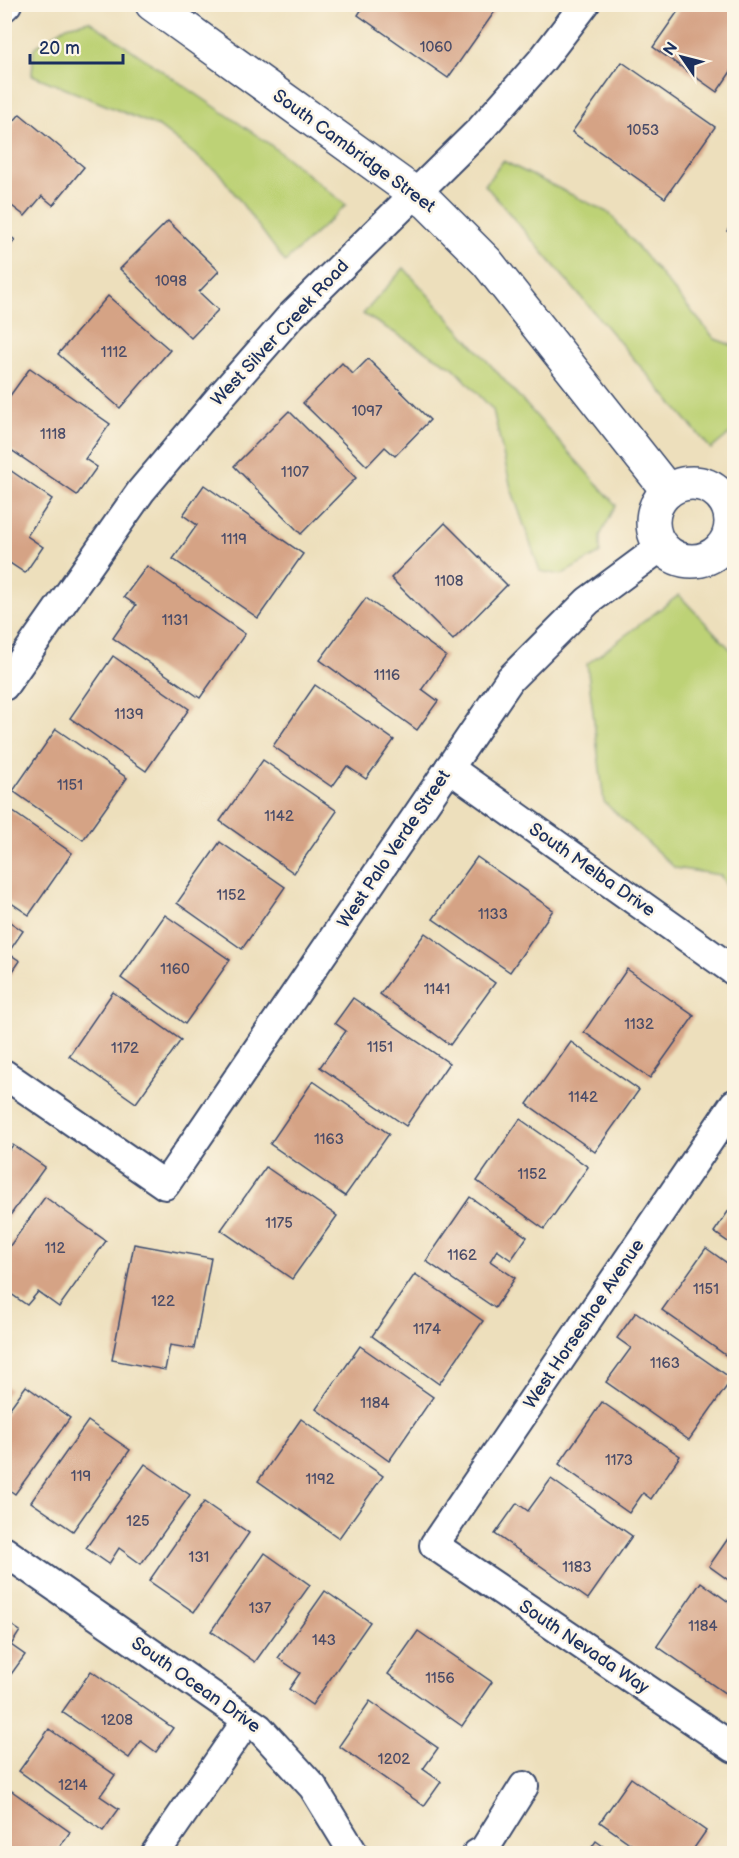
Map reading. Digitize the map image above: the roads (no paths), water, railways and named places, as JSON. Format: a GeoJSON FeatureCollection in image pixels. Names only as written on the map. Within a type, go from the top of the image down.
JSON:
{"type":"FeatureCollection","features":[{"type":"Feature","properties":{"kind":"street","name":"South Cambridge Street"},"geometry":{"type":"LineString","coordinates":[[152,4],[428,203],[487,262],[668,491]]}},
{"type":"Feature","properties":{"kind":"street","name":"West Silver Creek Road"},"geometry":{"type":"LineString","coordinates":[[4,686],[141,491],[290,317],[480,130],[542,60],[585,4]]}},
{"type":"Feature","properties":{"kind":"street"},"geometry":{"type":"LineString","coordinates":[[700,484],[730,499],[731,529],[726,542],[726,562],[706,559],[694,562],[671,556],[662,547],[654,530],[654,512],[668,491],[680,485],[700,484]]}},
{"type":"Feature","properties":{"kind":"street","name":"West Palo Verde Street"},"geometry":{"type":"LineString","coordinates":[[4,1074],[165,1185],[510,679],[588,601],[662,547]]}},
{"type":"Feature","properties":{"kind":"street","name":"South Melba Drive"},"geometry":{"type":"LineString","coordinates":[[449,768],[735,971]]}},
{"type":"Feature","properties":{"kind":"street","name":"West Horseshoe Avenue"},"geometry":{"type":"LineString","coordinates":[[434,1545],[735,1104]]}},
{"type":"Feature","properties":{"kind":"street","name":"South Nevada Way"},"geometry":{"type":"LineString","coordinates":[[434,1545],[735,1748]]}},
{"type":"Feature","properties":{"kind":"street","name":"South Ocean Drive"},"geometry":{"type":"LineString","coordinates":[[4,1551],[259,1728],[313,1787],[354,1854]]}},
{"type":"Feature","properties":{"kind":"street"},"geometry":{"type":"LineString","coordinates":[[155,1854],[247,1720]]}},
{"type":"Feature","properties":{"kind":"street"},"geometry":{"type":"LineString","coordinates":[[477,1854],[484,1850],[524,1786]]}}]}
